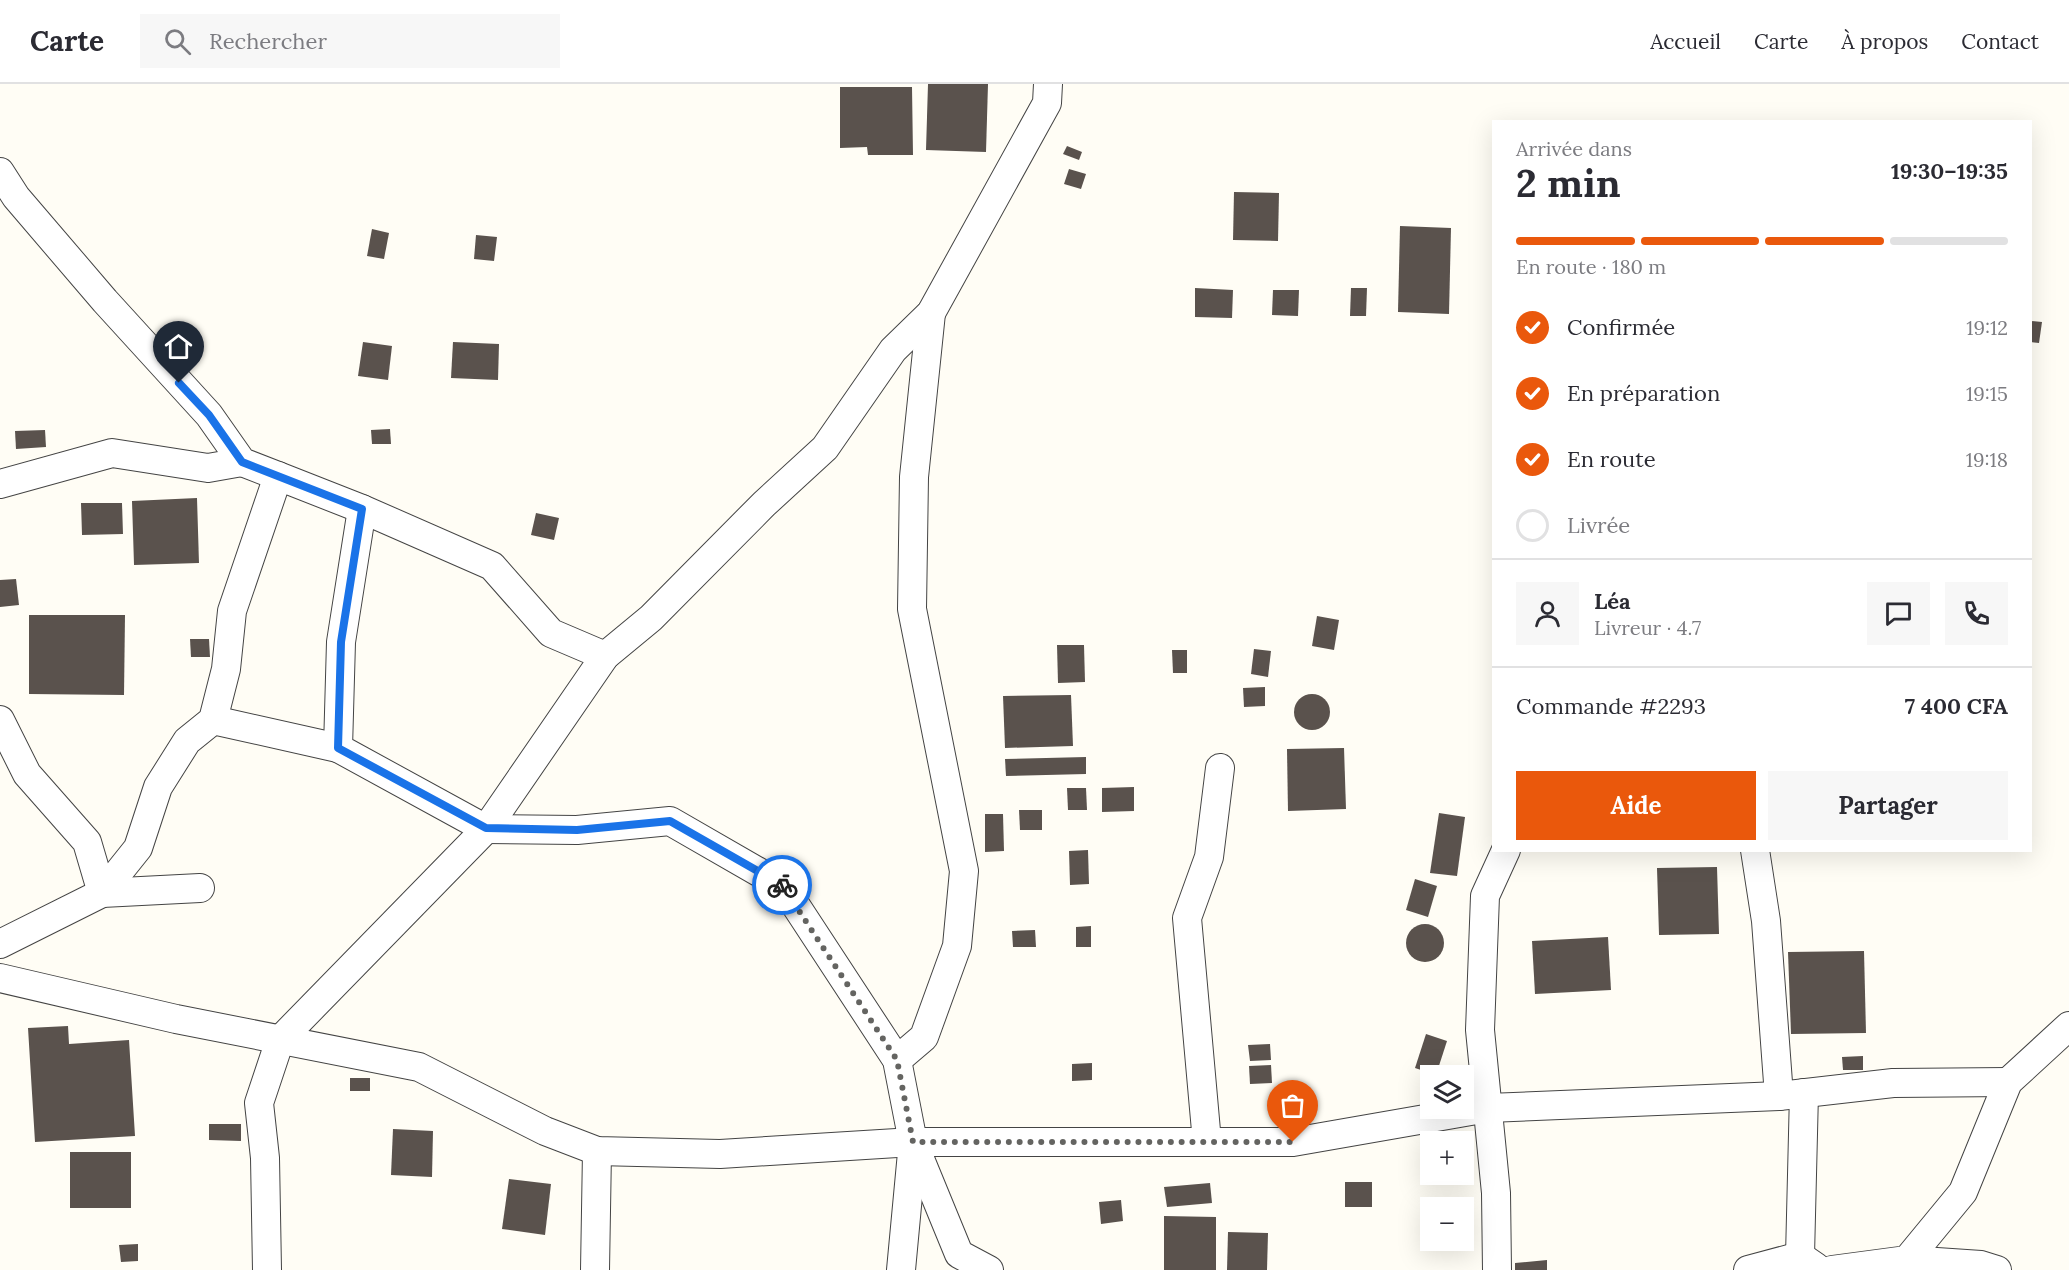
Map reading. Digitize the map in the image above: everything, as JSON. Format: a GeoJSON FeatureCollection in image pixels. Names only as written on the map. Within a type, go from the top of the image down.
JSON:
{"type":"FeatureCollection","features":[{"type":"Feature","properties":{"kind":"street"},"geometry":{"type":"LineString","coordinates":[[267,1270],[265,1158],[259,1103],[280,1040],[486,828],[605,656],[651,618],[764,504],[825,448],[893,350],[931,313],[1047,103],[1048,84]]}},
{"type":"Feature","properties":{"kind":"street"},"geometry":{"type":"LineString","coordinates":[[0,172],[16,197],[97,292],[209,415],[242,462]]}},
{"type":"Feature","properties":{"kind":"street"},"geometry":{"type":"LineString","coordinates":[[897,1060],[924,1037],[957,946],[964,871],[912,609],[914,477],[931,313]]}},
{"type":"Feature","properties":{"kind":"street"},"geometry":{"type":"LineString","coordinates":[[0,484],[112,453],[208,468],[242,462],[362,509],[492,566],[551,633],[605,656]]}},
{"type":"Feature","properties":{"kind":"street"},"geometry":{"type":"LineString","coordinates":[[102,893],[138,848],[158,787],[187,741],[213,720],[226,669],[232,611],[278,476]]}},
{"type":"Feature","properties":{"kind":"street"},"geometry":{"type":"LineString","coordinates":[[338,748],[341,642],[362,509]]}},
{"type":"Feature","properties":{"kind":"street"},"geometry":{"type":"LineString","coordinates":[[0,720],[27,774],[87,842],[102,893]]}},
{"type":"Feature","properties":{"kind":"street"},"geometry":{"type":"LineString","coordinates":[[213,720],[338,748],[486,828],[577,830],[670,821],[783,886],[897,1060],[913,1142],[959,1254],[989,1270]]}},
{"type":"Feature","properties":{"kind":"street"},"geometry":{"type":"LineString","coordinates":[[1207,1142],[1187,918],[1209,857],[1220,768]]}},
{"type":"Feature","properties":{"kind":"street"},"geometry":{"type":"LineString","coordinates":[[1497,1270],[1496,1193],[1480,1030],[1485,896],[1505,852]]}},
{"type":"Feature","properties":{"kind":"street"},"geometry":{"type":"LineString","coordinates":[[1748,1270],[1810,1263],[1791,1095],[1755,852]]}},
{"type":"Feature","properties":{"kind":"street"},"geometry":{"type":"LineString","coordinates":[[0,944],[102,893],[200,888]]}},
{"type":"Feature","properties":{"kind":"street"},"geometry":{"type":"LineString","coordinates":[[0,978],[176,1020],[419,1067],[544,1131],[597,1151],[720,1154],[913,1142],[1293,1142],[1488,1108],[1791,1095],[1893,1083],[2008,1082]]}},
{"type":"Feature","properties":{"kind":"street"},"geometry":{"type":"LineString","coordinates":[[1907,1260],[1963,1192],[2008,1082],[2069,1026]]}},
{"type":"Feature","properties":{"kind":"street"},"geometry":{"type":"LineString","coordinates":[[901,1270],[913,1142]]}},
{"type":"Feature","properties":{"kind":"street"},"geometry":{"type":"LineString","coordinates":[[595,1270],[597,1151]]}},
{"type":"Feature","properties":{"kind":"street"},"geometry":{"type":"LineString","coordinates":[[1832,1270],[1907,1260],[1981,1265],[1997,1270]]}},
{"type":"Feature","properties":{"kind":"building"},"geometry":{"type":"Polygon","coordinates":[[[928,84],[988,84],[986,152],[926,150],[928,84]]]}},
{"type":"Feature","properties":{"kind":"building"},"geometry":{"type":"Polygon","coordinates":[[[840,87],[912,87],[913,155],[868,155],[867,147],[840,148],[840,87]]]}},
{"type":"Feature","properties":{"kind":"building"},"geometry":{"type":"Polygon","coordinates":[[[1067,146],[1082,152],[1079,160],[1063,154],[1067,146]]]}},
{"type":"Feature","properties":{"kind":"building"},"geometry":{"type":"Polygon","coordinates":[[[1069,169],[1086,174],[1081,189],[1064,184],[1069,169]]]}},
{"type":"Feature","properties":{"kind":"building"},"geometry":{"type":"Polygon","coordinates":[[[1234,192],[1279,193],[1278,241],[1233,240],[1234,192]]]}},
{"type":"Feature","properties":{"kind":"building"},"geometry":{"type":"Polygon","coordinates":[[[1400,226],[1451,228],[1449,314],[1398,312],[1400,226]]]}},
{"type":"Feature","properties":{"kind":"building"},"geometry":{"type":"Polygon","coordinates":[[[372,229],[389,233],[384,259],[367,256],[372,229]]]}},
{"type":"Feature","properties":{"kind":"building"},"geometry":{"type":"Polygon","coordinates":[[[476,235],[497,237],[494,261],[474,259],[476,235]]]}},
{"type":"Feature","properties":{"kind":"building"},"geometry":{"type":"Polygon","coordinates":[[[1195,288],[1233,290],[1232,318],[1195,317],[1195,288]]]}},
{"type":"Feature","properties":{"kind":"building"},"geometry":{"type":"Polygon","coordinates":[[[1351,288],[1367,288],[1366,316],[1350,316],[1351,288]]]}},
{"type":"Feature","properties":{"kind":"building"},"geometry":{"type":"Polygon","coordinates":[[[1273,290],[1299,290],[1298,316],[1272,315],[1273,290]]]}},
{"type":"Feature","properties":{"kind":"building"},"geometry":{"type":"Polygon","coordinates":[[[2032,321],[2042,322],[2039,343],[2032,342],[2032,321]]]}},
{"type":"Feature","properties":{"kind":"building"},"geometry":{"type":"Polygon","coordinates":[[[363,342],[392,346],[388,380],[358,376],[363,342]]]}},
{"type":"Feature","properties":{"kind":"building"},"geometry":{"type":"Polygon","coordinates":[[[453,342],[499,344],[498,380],[451,378],[453,342]]]}},
{"type":"Feature","properties":{"kind":"building"},"geometry":{"type":"Polygon","coordinates":[[[390,429],[391,444],[372,444],[371,430],[390,429]]]}},
{"type":"Feature","properties":{"kind":"building"},"geometry":{"type":"Polygon","coordinates":[[[45,430],[46,447],[16,449],[15,431],[45,430]]]}},
{"type":"Feature","properties":{"kind":"building"},"geometry":{"type":"Polygon","coordinates":[[[197,498],[199,563],[134,565],[132,501],[197,498]]]}},
{"type":"Feature","properties":{"kind":"building"},"geometry":{"type":"Polygon","coordinates":[[[81,503],[122,503],[123,534],[82,535],[81,503]]]}},
{"type":"Feature","properties":{"kind":"building"},"geometry":{"type":"Polygon","coordinates":[[[536,513],[559,518],[554,540],[531,535],[536,513]]]}},
{"type":"Feature","properties":{"kind":"building"},"geometry":{"type":"Polygon","coordinates":[[[16,579],[19,605],[0,607],[0,580],[16,579]]]}},
{"type":"Feature","properties":{"kind":"building"},"geometry":{"type":"Polygon","coordinates":[[[29,615],[125,615],[124,695],[29,694],[29,615]]]}},
{"type":"Feature","properties":{"kind":"building"},"geometry":{"type":"Polygon","coordinates":[[[1317,616],[1339,620],[1334,650],[1312,646],[1317,616]]]}},
{"type":"Feature","properties":{"kind":"building"},"geometry":{"type":"Polygon","coordinates":[[[190,639],[209,639],[210,657],[191,657],[190,639]]]}},
{"type":"Feature","properties":{"kind":"building"},"geometry":{"type":"Polygon","coordinates":[[[1057,645],[1084,645],[1085,682],[1058,683],[1057,645]]]}},
{"type":"Feature","properties":{"kind":"building"},"geometry":{"type":"Polygon","coordinates":[[[1254,649],[1271,651],[1268,677],[1251,674],[1254,649]]]}},
{"type":"Feature","properties":{"kind":"building"},"geometry":{"type":"Polygon","coordinates":[[[1172,650],[1187,650],[1187,673],[1173,673],[1172,650]]]}},
{"type":"Feature","properties":{"kind":"building"},"geometry":{"type":"Polygon","coordinates":[[[1265,687],[1265,706],[1244,707],[1243,688],[1265,687]]]}},
{"type":"Feature","properties":{"kind":"building"},"geometry":{"type":"Polygon","coordinates":[[[1312,694],[1325,699],[1330,712],[1325,725],[1312,730],[1299,725],[1294,712],[1299,699],[1312,694]]]}},
{"type":"Feature","properties":{"kind":"building"},"geometry":{"type":"Polygon","coordinates":[[[1071,695],[1073,746],[1005,748],[1003,696],[1071,695]]]}},
{"type":"Feature","properties":{"kind":"building"},"geometry":{"type":"Polygon","coordinates":[[[1344,748],[1346,809],[1288,811],[1287,749],[1344,748]]]}},
{"type":"Feature","properties":{"kind":"building"},"geometry":{"type":"Polygon","coordinates":[[[1086,757],[1086,774],[1006,776],[1005,759],[1086,757]]]}},
{"type":"Feature","properties":{"kind":"building"},"geometry":{"type":"Polygon","coordinates":[[[1134,787],[1134,811],[1102,812],[1102,788],[1134,787]]]}},
{"type":"Feature","properties":{"kind":"building"},"geometry":{"type":"Polygon","coordinates":[[[1067,788],[1086,788],[1087,810],[1068,810],[1067,788]]]}},
{"type":"Feature","properties":{"kind":"building"},"geometry":{"type":"Polygon","coordinates":[[[1019,810],[1042,810],[1042,830],[1020,830],[1019,810]]]}},
{"type":"Feature","properties":{"kind":"building"},"geometry":{"type":"Polygon","coordinates":[[[1439,813],[1465,817],[1457,876],[1430,873],[1439,813]]]}},
{"type":"Feature","properties":{"kind":"building"},"geometry":{"type":"Polygon","coordinates":[[[985,814],[1003,814],[1004,851],[985,852],[985,814]]]}},
{"type":"Feature","properties":{"kind":"building"},"geometry":{"type":"Polygon","coordinates":[[[1088,850],[1089,884],[1070,885],[1069,851],[1088,850]]]}},
{"type":"Feature","properties":{"kind":"building"},"geometry":{"type":"Polygon","coordinates":[[[1717,867],[1719,934],[1659,935],[1657,868],[1717,867]]]}},
{"type":"Feature","properties":{"kind":"building"},"geometry":{"type":"Polygon","coordinates":[[[1415,879],[1437,886],[1428,917],[1406,910],[1415,879]]]}},
{"type":"Feature","properties":{"kind":"building"},"geometry":{"type":"Polygon","coordinates":[[[1425,924],[1438,930],[1444,943],[1438,956],[1425,962],[1412,956],[1406,943],[1412,930],[1425,924]]]}},
{"type":"Feature","properties":{"kind":"building"},"geometry":{"type":"Polygon","coordinates":[[[1091,926],[1091,947],[1076,947],[1076,927],[1091,926]]]}},
{"type":"Feature","properties":{"kind":"building"},"geometry":{"type":"Polygon","coordinates":[[[1035,930],[1036,947],[1013,947],[1012,931],[1035,930]]]}},
{"type":"Feature","properties":{"kind":"building"},"geometry":{"type":"Polygon","coordinates":[[[1608,937],[1611,990],[1535,994],[1532,941],[1608,937]]]}},
{"type":"Feature","properties":{"kind":"building"},"geometry":{"type":"Polygon","coordinates":[[[1864,951],[1866,1033],[1791,1034],[1788,952],[1864,951]]]}},
{"type":"Feature","properties":{"kind":"building"},"geometry":{"type":"Polygon","coordinates":[[[68,1026],[69,1044],[129,1040],[135,1136],[35,1142],[28,1028],[68,1026]]]}},
{"type":"Feature","properties":{"kind":"building"},"geometry":{"type":"Polygon","coordinates":[[[1426,1034],[1447,1041],[1439,1065],[1420,1065],[1420,1070],[1415,1068],[1426,1034]]]}},
{"type":"Feature","properties":{"kind":"building"},"geometry":{"type":"Polygon","coordinates":[[[1270,1044],[1271,1060],[1250,1061],[1248,1045],[1270,1044]]]}},
{"type":"Feature","properties":{"kind":"building"},"geometry":{"type":"Polygon","coordinates":[[[1863,1056],[1863,1070],[1843,1070],[1842,1057],[1863,1056]]]}},
{"type":"Feature","properties":{"kind":"building"},"geometry":{"type":"Polygon","coordinates":[[[1092,1063],[1092,1080],[1072,1081],[1072,1064],[1092,1063]]]}},
{"type":"Feature","properties":{"kind":"building"},"geometry":{"type":"Polygon","coordinates":[[[1271,1065],[1272,1083],[1250,1084],[1249,1066],[1271,1065]]]}},
{"type":"Feature","properties":{"kind":"building"},"geometry":{"type":"Polygon","coordinates":[[[350,1078],[370,1078],[370,1091],[350,1091],[350,1078]]]}},
{"type":"Feature","properties":{"kind":"building"},"geometry":{"type":"Polygon","coordinates":[[[209,1124],[241,1124],[241,1141],[209,1140],[209,1124]]]}},
{"type":"Feature","properties":{"kind":"building"},"geometry":{"type":"Polygon","coordinates":[[[393,1129],[433,1131],[432,1177],[391,1175],[393,1129]]]}},
{"type":"Feature","properties":{"kind":"building"},"geometry":{"type":"Polygon","coordinates":[[[70,1152],[131,1152],[131,1208],[70,1208],[70,1152]]]}},
{"type":"Feature","properties":{"kind":"building"},"geometry":{"type":"Polygon","coordinates":[[[509,1179],[551,1184],[545,1235],[502,1229],[509,1179]]]}},
{"type":"Feature","properties":{"kind":"building"},"geometry":{"type":"Polygon","coordinates":[[[1345,1182],[1372,1182],[1372,1207],[1345,1207],[1345,1182]]]}},
{"type":"Feature","properties":{"kind":"building"},"geometry":{"type":"Polygon","coordinates":[[[1210,1183],[1212,1203],[1167,1207],[1164,1187],[1210,1183]]]}},
{"type":"Feature","properties":{"kind":"building"},"geometry":{"type":"Polygon","coordinates":[[[1121,1200],[1123,1221],[1101,1224],[1099,1202],[1121,1200]]]}},
{"type":"Feature","properties":{"kind":"building"},"geometry":{"type":"Polygon","coordinates":[[[1164,1216],[1216,1217],[1216,1270],[1164,1270],[1164,1216]]]}},
{"type":"Feature","properties":{"kind":"building"},"geometry":{"type":"Polygon","coordinates":[[[1228,1232],[1268,1233],[1267,1270],[1227,1270],[1228,1232]]]}},
{"type":"Feature","properties":{"kind":"building"},"geometry":{"type":"Polygon","coordinates":[[[138,1244],[138,1261],[121,1262],[119,1245],[138,1244]]]}},
{"type":"Feature","properties":{"kind":"building"},"geometry":{"type":"Polygon","coordinates":[[[1547,1260],[1547,1270],[1515,1270],[1515,1263],[1547,1260]]]}},
{"type":"Feature","properties":{"kind":"way so far"},"geometry":{"type":"LineString","coordinates":[[782,885],[897,1060],[913,1142],[1293,1142]]}},
{"type":"Feature","properties":{"kind":"route"},"geometry":{"type":"LineString","coordinates":[[179,383],[209,415],[242,462],[362,509],[341,642],[338,748],[486,828],[577,830],[670,821],[782,885]]}}]}
